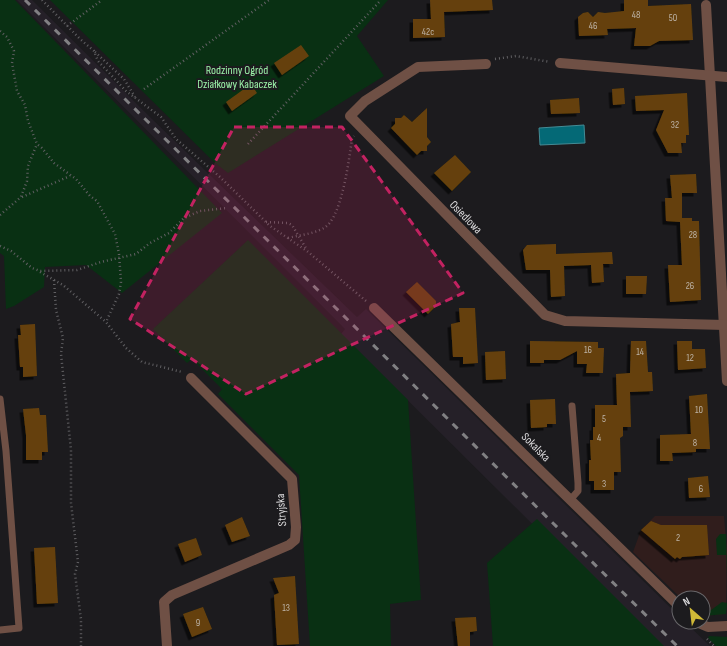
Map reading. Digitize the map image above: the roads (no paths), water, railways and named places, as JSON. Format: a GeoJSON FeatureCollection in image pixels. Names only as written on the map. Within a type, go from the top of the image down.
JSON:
{"type":"FeatureCollection","features":[{"type":"Feature","properties":{"kind":"street"},"geometry":{"type":"LineString","coordinates":[[706,6],[724,253],[724,324],[727,381]]}},
{"type":"Feature","properties":{"kind":"street"},"geometry":{"type":"LineString","coordinates":[[560,63],[727,77]]}},
{"type":"Feature","properties":{"kind":"street","name":"Osiedlowa"},"geometry":{"type":"LineString","coordinates":[[486,64],[418,67],[364,101],[350,116],[545,315],[565,321],[724,324]]}},
{"type":"Feature","properties":{"kind":"street","name":"Sokalska"},"geometry":{"type":"LineString","coordinates":[[374,308],[671,598]]}},
{"type":"Feature","properties":{"kind":"street","name":"Stryjska"},"geometry":{"type":"LineString","coordinates":[[167,646],[164,602],[172,595],[289,545],[295,540],[296,527],[292,479],[191,378]]}},
{"type":"Feature","properties":{"kind":"street"},"geometry":{"type":"LineString","coordinates":[[711,627],[727,626]]}},
{"type":"Feature","properties":{"kind":"lane"},"geometry":{"type":"LineString","coordinates":[[0,399],[19,628],[0,630]]}},
{"type":"Feature","properties":{"kind":"lane"},"geometry":{"type":"LineString","coordinates":[[570,500],[578,491],[572,406]]}},
{"type":"Feature","properties":{"kind":"water"},"geometry":{"type":"Polygon","coordinates":[[[584,125],[585,143],[540,145],[539,128],[584,125]]]}},
{"type":"Feature","properties":{"kind":"railway"},"geometry":{"type":"LineString","coordinates":[[25,0],[677,646]]}},
{"type":"Feature","properties":{"kind":"park label","name":"Rodzinny Ogród Działkowy Kabaczek"},"geometry":{"type":"Point","coordinates":[237,77]}}]}
